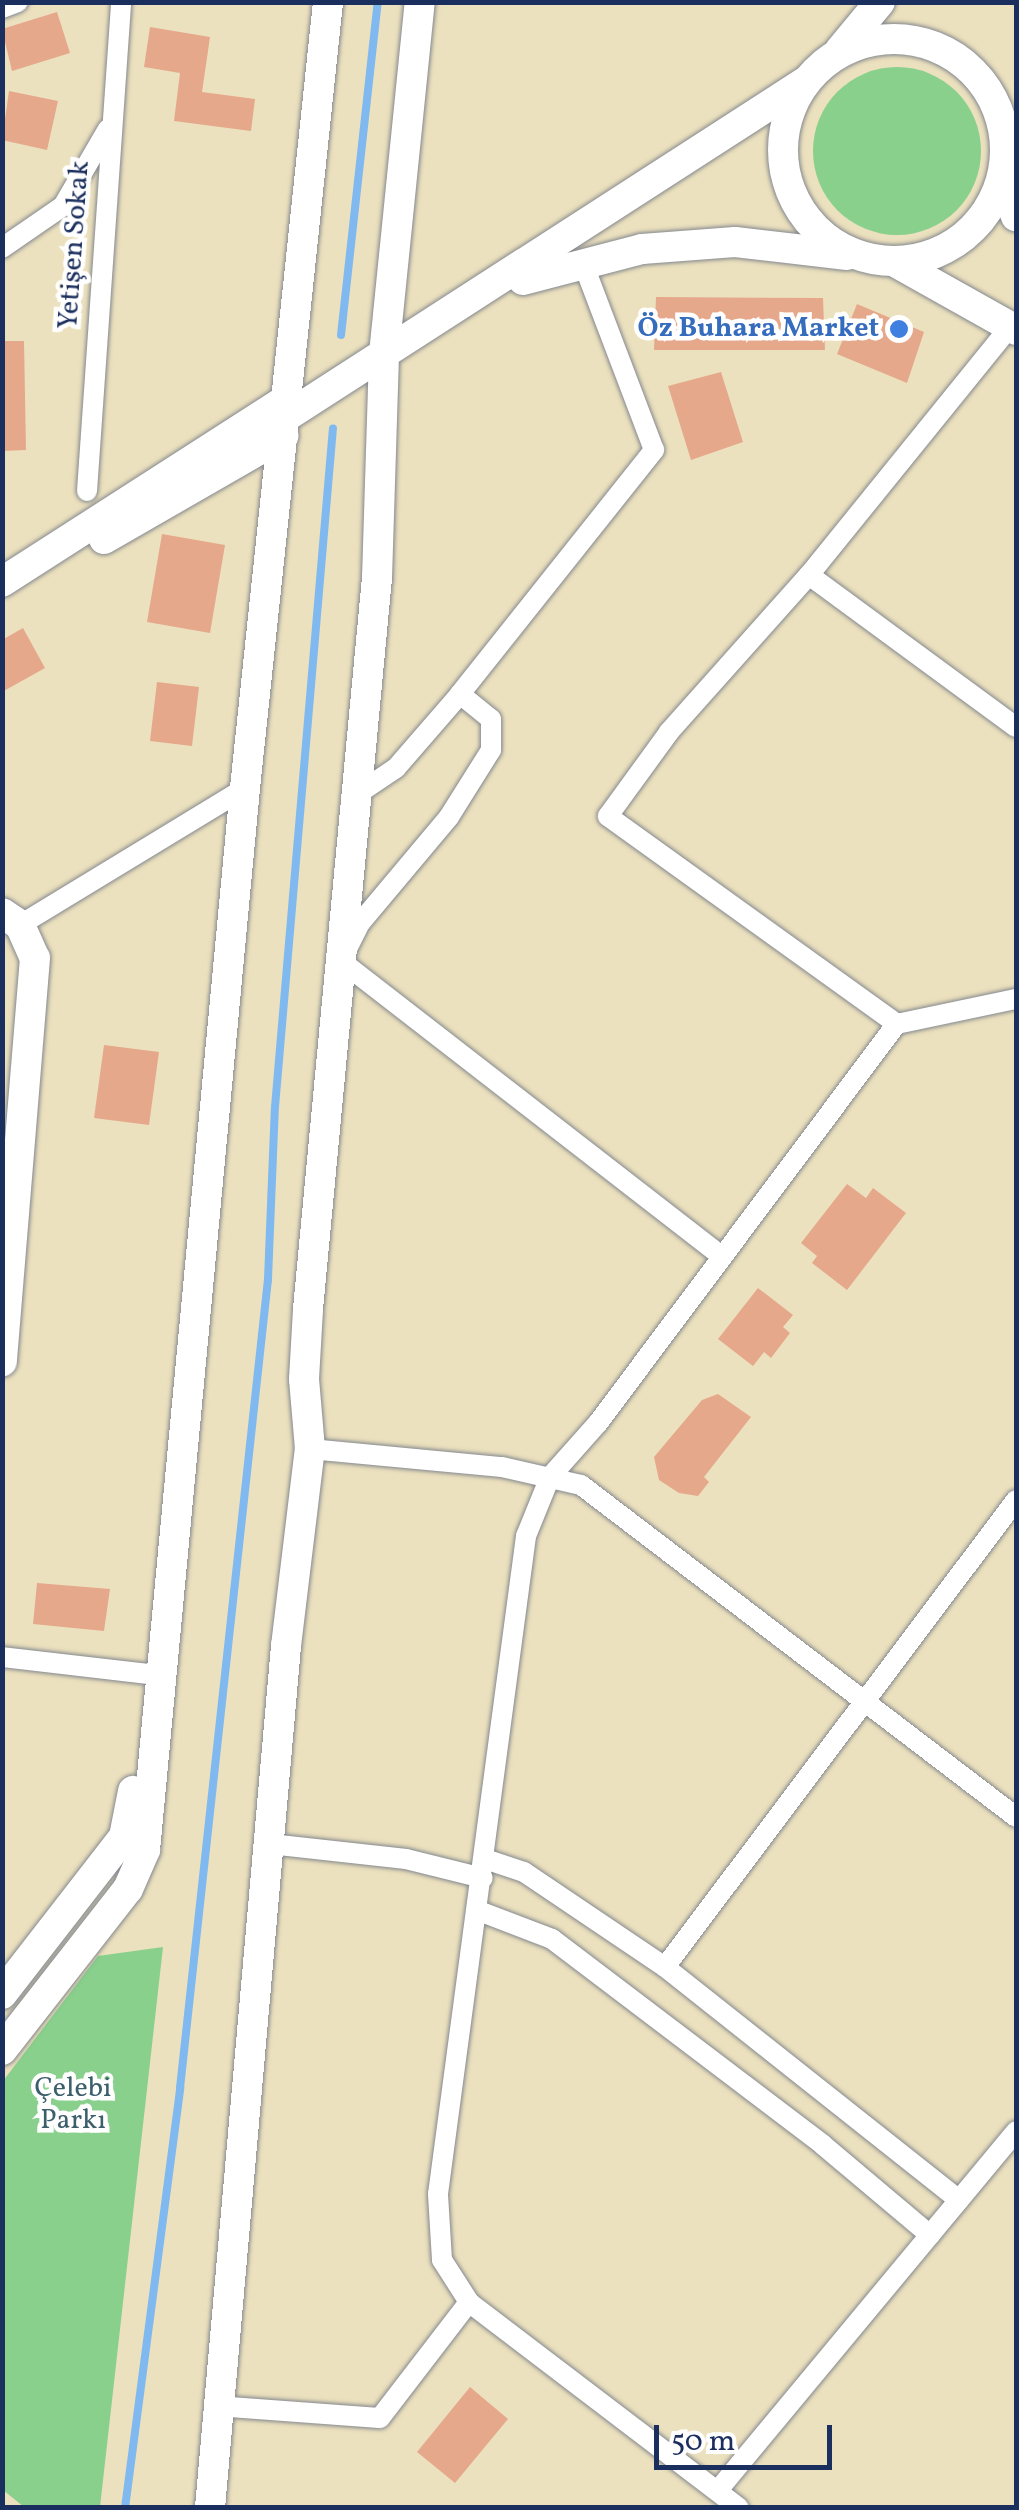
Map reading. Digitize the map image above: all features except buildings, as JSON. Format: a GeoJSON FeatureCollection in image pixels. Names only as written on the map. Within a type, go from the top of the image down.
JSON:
{"type":"FeatureCollection","features":[{"type":"Feature","properties":{"kind":"street"},"geometry":{"type":"LineString","coordinates":[[2,8],[18,2]]}},
{"type":"Feature","properties":{"kind":"street","name":"Yetişen Sokak"},"geometry":{"type":"LineString","coordinates":[[87,491],[120,2]]}},
{"type":"Feature","properties":{"kind":"street"},"geometry":{"type":"LineString","coordinates":[[2,2050],[128,1889],[145,1850],[158,1675],[244,788],[328,2]]}},
{"type":"Feature","properties":{"kind":"street"},"geometry":{"type":"LineString","coordinates":[[210,2508],[216,2406],[310,1449],[304,1379],[378,578],[384,354],[420,2]]}},
{"type":"Feature","properties":{"kind":"street"},"geometry":{"type":"LineString","coordinates":[[2,600],[384,354],[496,287],[807,80],[834,57],[880,2]]}},
{"type":"Feature","properties":{"kind":"street"},"geometry":{"type":"LineString","coordinates":[[834,57],[872,40],[910,39],[946,50],[977,74],[998,106],[1006,143]]}},
{"type":"Feature","properties":{"kind":"street"},"geometry":{"type":"LineString","coordinates":[[807,80],[784,134],[791,193],[827,239],[859,256]]}},
{"type":"Feature","properties":{"kind":"street"},"geometry":{"type":"LineString","coordinates":[[496,287],[642,249],[735,242],[895,262],[930,256],[962,239],[987,212],[1002,180],[1016,91]]}},
{"type":"Feature","properties":{"kind":"street"},"geometry":{"type":"LineString","coordinates":[[2,248],[64,206],[110,126]]}},
{"type":"Feature","properties":{"kind":"street"},"geometry":{"type":"LineString","coordinates":[[1002,180],[1016,216]]}},
{"type":"Feature","properties":{"kind":"street"},"geometry":{"type":"LineString","coordinates":[[895,262],[1013,329],[808,576],[669,732],[608,816],[897,1024]]}},
{"type":"Feature","properties":{"kind":"street"},"geometry":{"type":"LineString","coordinates":[[356,795],[396,768],[460,694],[654,450],[584,263]]}},
{"type":"Feature","properties":{"kind":"street"},"geometry":{"type":"LineString","coordinates":[[2,582],[285,417]]}},
{"type":"Feature","properties":{"kind":"street"},"geometry":{"type":"LineString","coordinates":[[808,576],[1016,726]]}},
{"type":"Feature","properties":{"kind":"street"},"geometry":{"type":"LineString","coordinates":[[341,961],[360,923],[449,816],[491,750],[491,719],[460,694]]}},
{"type":"Feature","properties":{"kind":"street"},"geometry":{"type":"LineString","coordinates":[[2,1362],[35,958],[11,919],[244,788]]}},
{"type":"Feature","properties":{"kind":"street"},"geometry":{"type":"LineString","coordinates":[[341,961],[721,1256]]}},
{"type":"Feature","properties":{"kind":"street"},"geometry":{"type":"LineString","coordinates":[[739,2508],[719,2489],[468,2302],[442,2260],[438,2194],[479,1911],[526,1536],[550,1477],[897,1024],[1016,999]]}},
{"type":"Feature","properties":{"kind":"street"},"geometry":{"type":"LineString","coordinates":[[310,1449],[581,1484],[864,1696],[1016,1817]]}},
{"type":"Feature","properties":{"kind":"street"},"geometry":{"type":"LineString","coordinates":[[665,1967],[864,1696],[1016,1500]]}},
{"type":"Feature","properties":{"kind":"street"},"geometry":{"type":"LineString","coordinates":[[2,1657],[158,1675]]}},
{"type":"Feature","properties":{"kind":"street"},"geometry":{"type":"LineString","coordinates":[[2,1994],[124,1837],[158,1675]]}},
{"type":"Feature","properties":{"kind":"street"},"geometry":{"type":"LineString","coordinates":[[270,1844],[524,1872],[665,1967],[959,2200]]}},
{"type":"Feature","properties":{"kind":"street"},"geometry":{"type":"LineString","coordinates":[[479,1911],[552,1939],[822,2145],[930,2236]]}},
{"type":"Feature","properties":{"kind":"street"},"geometry":{"type":"LineString","coordinates":[[719,2489],[1016,2132]]}},
{"type":"Feature","properties":{"kind":"street"},"geometry":{"type":"LineString","coordinates":[[216,2406],[380,2418],[468,2302]]}},
{"type":"Feature","properties":{"kind":"green space"},"geometry":{"type":"Polygon","coordinates":[[[897,67],[929,74],[956,92],[974,119],[981,151],[974,183],[956,210],[929,228],[897,235],[865,228],[838,210],[820,183],[813,151],[820,119],[838,92],[865,74],[897,67]]]}},
{"type":"Feature","properties":{"kind":"green space","name":"Çelebi Parkı"},"geometry":{"type":"Polygon","coordinates":[[[163,1947],[100,2507],[24,2507],[3,2490],[3,2081],[98,1956],[163,1947]]]}},
{"type":"Feature","properties":{"kind":"waterway"},"geometry":{"type":"LineString","coordinates":[[341,335],[378,2]]}},
{"type":"Feature","properties":{"kind":"waterway"},"geometry":{"type":"LineString","coordinates":[[125,2508],[180,2088],[268,1279],[275,1107],[333,428]]}},
{"type":"Feature","properties":{"kind":"place","name":"Öz Buhara Market"},"geometry":{"type":"Point","coordinates":[899,329]}}]}
